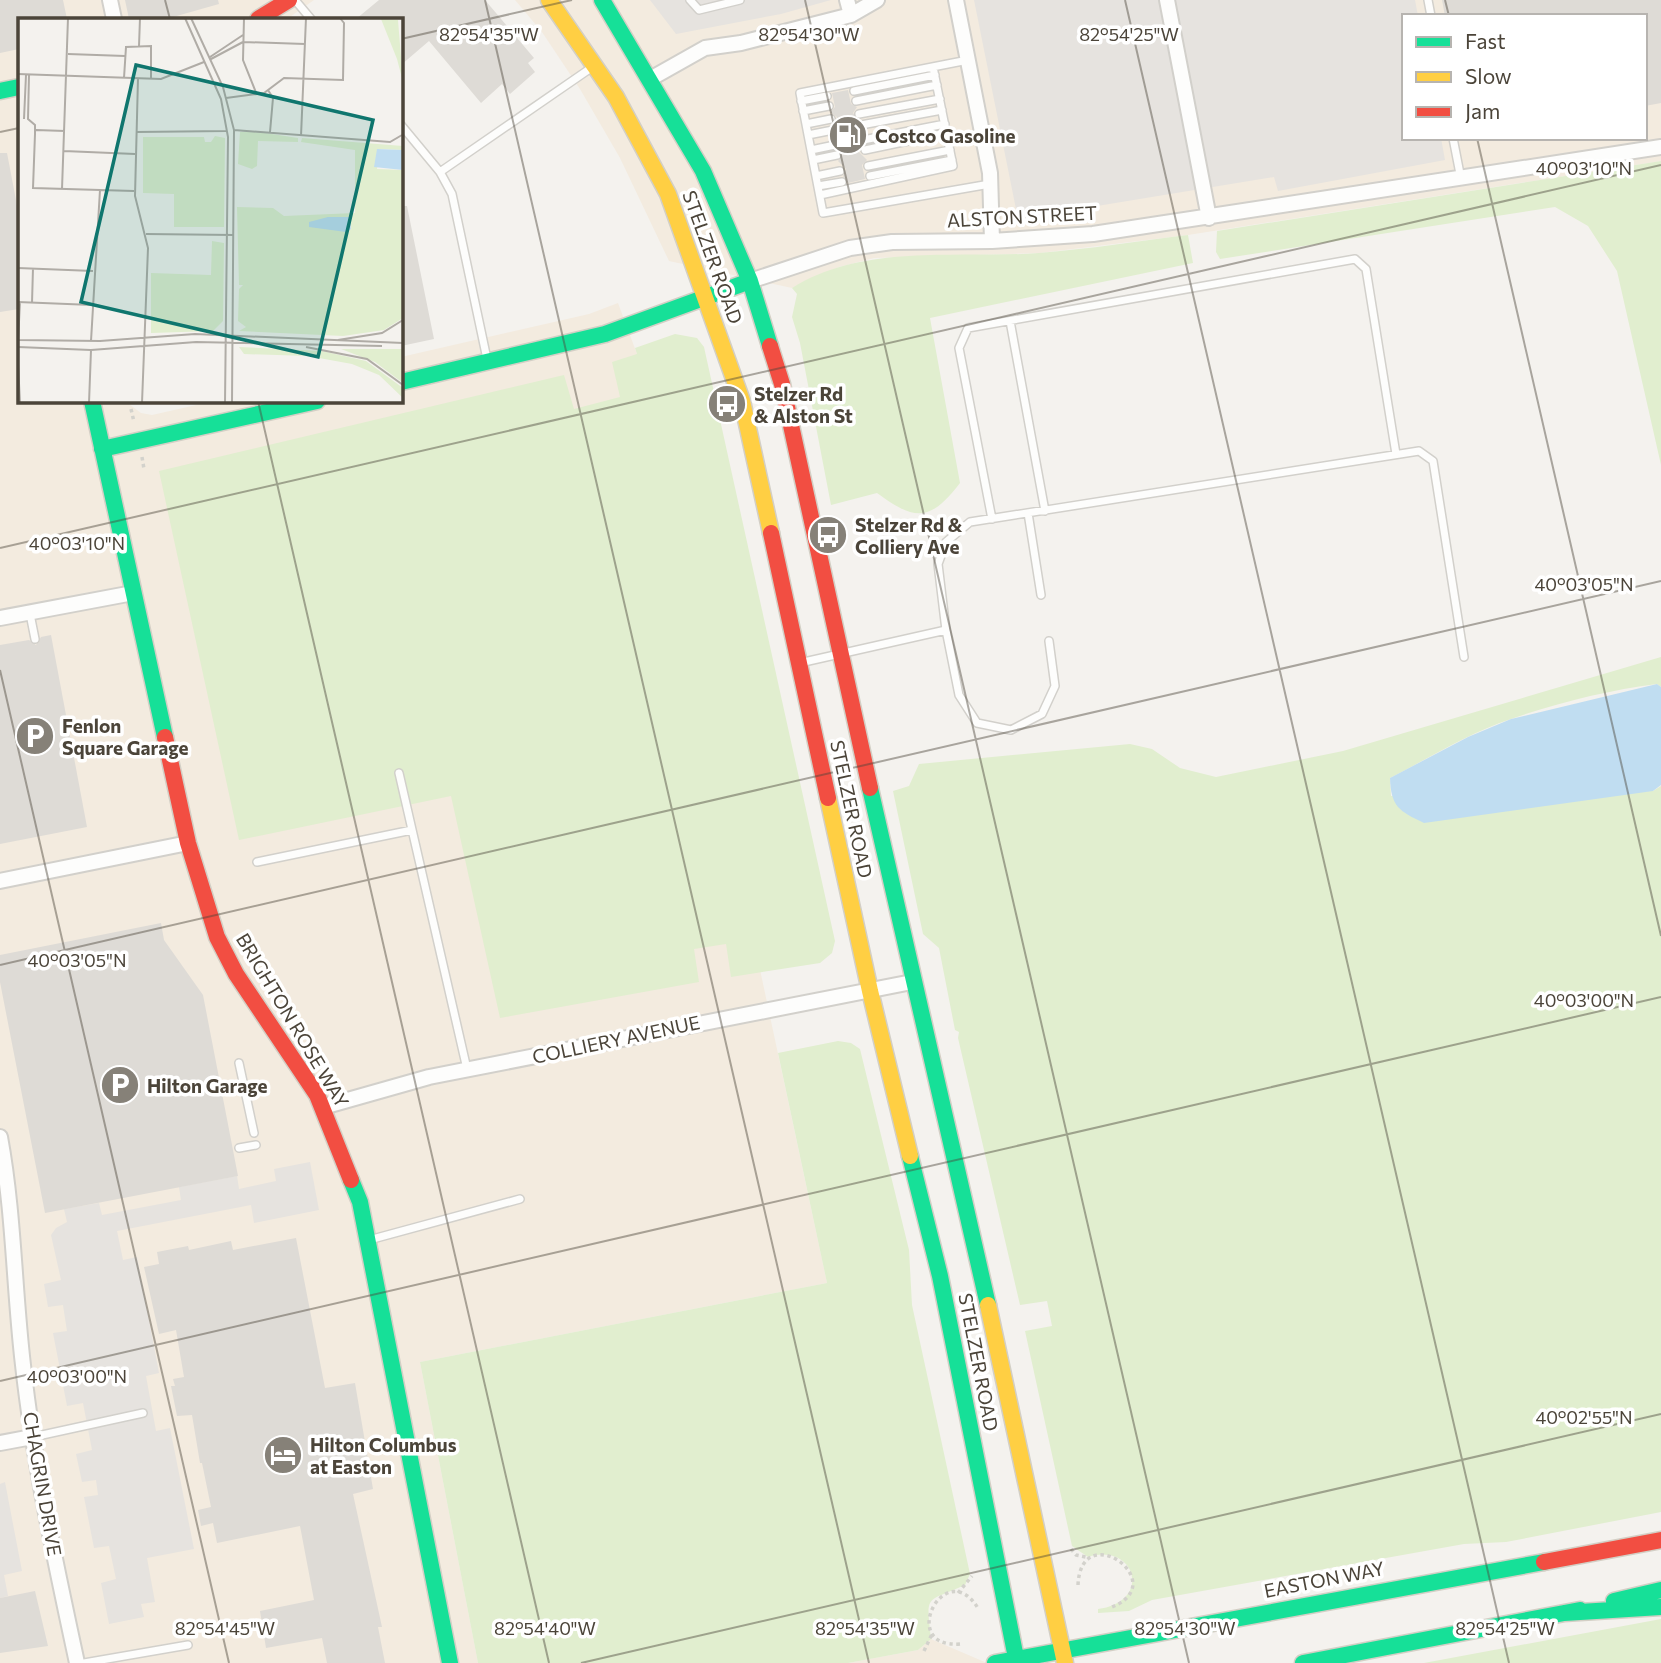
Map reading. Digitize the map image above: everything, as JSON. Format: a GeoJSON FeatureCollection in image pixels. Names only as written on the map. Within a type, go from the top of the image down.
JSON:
{"type":"FeatureCollection","features":[{"type":"Feature","properties":{"kind":"main road"},"geometry":{"type":"LineString","coordinates":[[260,18],[289,0]]}},
{"type":"Feature","properties":{"kind":"main road","name":"STELZER ROAD"},"geometry":{"type":"LineString","coordinates":[[549,0],[616,97],[668,194],[742,401],[870,991],[940,1276],[1017,1661]]}},
{"type":"Feature","properties":{"kind":"main road","name":"STELZER ROAD"},"geometry":{"type":"LineString","coordinates":[[602,0],[703,171],[750,281],[782,384],[912,982],[980,1266],[1064,1657]]}},
{"type":"Feature","properties":{"kind":"main road"},"geometry":{"type":"LineString","coordinates":[[0,91],[18,88]]}},
{"type":"Feature","properties":{"kind":"main road","name":"ALSTON STREET"},"geometry":{"type":"LineString","coordinates":[[402,382],[605,334],[750,281]]}},
{"type":"Feature","properties":{"kind":"main road","name":"BRIGHTON ROSE WAY"},"geometry":{"type":"LineString","coordinates":[[92,402],[132,593],[188,843],[204,902],[232,966],[323,1107],[353,1180],[369,1241],[450,1663]]}},
{"type":"Feature","properties":{"kind":"main road"},"geometry":{"type":"LineString","coordinates":[[102,449],[282,404],[305,402]]}},
{"type":"Feature","properties":{"kind":"main road","name":"EASTON WAY"},"geometry":{"type":"LineString","coordinates":[[995,1663],[1064,1657],[1661,1540]]}},
{"type":"Feature","properties":{"kind":"main road"},"geometry":{"type":"LineString","coordinates":[[1303,1663],[1564,1613],[1661,1590]]}},
{"type":"Feature","properties":{"kind":"main road"},"geometry":{"type":"LineString","coordinates":[[1564,1613],[1661,1606]]}},
{"type":"Feature","properties":{"kind":"street"},"geometry":{"type":"LineString","coordinates":[[110,0],[114,18]]}},
{"type":"Feature","properties":{"kind":"street"},"geometry":{"type":"LineString","coordinates":[[846,0],[851,15]]}},
{"type":"Feature","properties":{"kind":"street"},"geometry":{"type":"LineString","coordinates":[[650,79],[705,48],[741,43],[851,15],[877,0]]}},
{"type":"Feature","properties":{"kind":"street"},"geometry":{"type":"LineString","coordinates":[[956,0],[990,184],[992,241]]}},
{"type":"Feature","properties":{"kind":"street"},"geometry":{"type":"LineString","coordinates":[[1167,0],[1209,218]]}},
{"type":"Feature","properties":{"kind":"street","name":"ALSTON STREET"},"geometry":{"type":"LineString","coordinates":[[750,281],[850,248],[892,243],[992,241],[1093,234],[1661,147]]}},
{"type":"Feature","properties":{"kind":"street"},"geometry":{"type":"LineString","coordinates":[[0,618],[132,593]]}},
{"type":"Feature","properties":{"kind":"street"},"geometry":{"type":"LineString","coordinates":[[0,881],[188,843]]}},
{"type":"Feature","properties":{"kind":"street","name":"COLLIERY AVENUE"},"geometry":{"type":"LineString","coordinates":[[323,1107],[467,1069],[912,982]]}},
{"type":"Feature","properties":{"kind":"street","name":"CHAGRIN DRIVE"},"geometry":{"type":"LineString","coordinates":[[1,1144],[32,1437],[77,1663]]}},
{"type":"Feature","properties":{"kind":"street"},"geometry":{"type":"LineString","coordinates":[[0,1443],[32,1437]]}},
{"type":"Feature","properties":{"kind":"lane"},"geometry":{"type":"LineString","coordinates":[[295,0],[310,18]]}},
{"type":"Feature","properties":{"kind":"lane"},"geometry":{"type":"LineString","coordinates":[[690,0],[699,10],[740,0]]}},
{"type":"Feature","properties":{"kind":"lane"},"geometry":{"type":"LineString","coordinates":[[854,91],[969,60]]}},
{"type":"Feature","properties":{"kind":"lane"},"geometry":{"type":"LineString","coordinates":[[440,172],[594,66]]}},
{"type":"Feature","properties":{"kind":"lane"},"geometry":{"type":"LineString","coordinates":[[819,190],[953,166],[934,71]]}},
{"type":"Feature","properties":{"kind":"lane"},"geometry":{"type":"LineString","coordinates":[[934,71],[800,93],[823,213],[990,184]]}},
{"type":"Feature","properties":{"kind":"lane"},"geometry":{"type":"LineString","coordinates":[[856,101],[937,85]]}},
{"type":"Feature","properties":{"kind":"lane"},"geometry":{"type":"LineString","coordinates":[[801,101],[827,96]]}},
{"type":"Feature","properties":{"kind":"lane"},"geometry":{"type":"LineString","coordinates":[[859,114],[940,99]]}},
{"type":"Feature","properties":{"kind":"lane"},"geometry":{"type":"LineString","coordinates":[[803,111],[829,106]]}},
{"type":"Feature","properties":{"kind":"lane"},"geometry":{"type":"LineString","coordinates":[[861,125],[942,110]]}},
{"type":"Feature","properties":{"kind":"lane"},"geometry":{"type":"LineString","coordinates":[[806,124],[831,119]]}},
{"type":"Feature","properties":{"kind":"lane"},"geometry":{"type":"LineString","coordinates":[[863,140],[945,124]]}},
{"type":"Feature","properties":{"kind":"lane"},"geometry":{"type":"LineString","coordinates":[[402,126],[440,172],[452,194],[488,363]]}},
{"type":"Feature","properties":{"kind":"lane"},"geometry":{"type":"LineString","coordinates":[[808,135],[833,130]]}},
{"type":"Feature","properties":{"kind":"lane"},"geometry":{"type":"LineString","coordinates":[[865,149],[946,133]]}},
{"type":"Feature","properties":{"kind":"lane"},"geometry":{"type":"LineString","coordinates":[[1453,140],[1461,178]]}},
{"type":"Feature","properties":{"kind":"lane"},"geometry":{"type":"LineString","coordinates":[[811,150],[835,145]]}},
{"type":"Feature","properties":{"kind":"lane"},"geometry":{"type":"LineString","coordinates":[[868,166],[950,150]]}},
{"type":"Feature","properties":{"kind":"lane"},"geometry":{"type":"LineString","coordinates":[[813,160],[837,155]]}},
{"type":"Feature","properties":{"kind":"lane"},"geometry":{"type":"LineString","coordinates":[[870,176],[952,160]]}},
{"type":"Feature","properties":{"kind":"lane"},"geometry":{"type":"LineString","coordinates":[[816,176],[840,171]]}},
{"type":"Feature","properties":{"kind":"lane"},"geometry":{"type":"LineString","coordinates":[[819,190],[842,181]]}},
{"type":"Feature","properties":{"kind":"lane"},"geometry":{"type":"LineString","coordinates":[[992,519],[960,348],[968,328],[1355,259],[1366,269],[1396,454]]}},
{"type":"Feature","properties":{"kind":"lane"},"geometry":{"type":"LineString","coordinates":[[1010,321],[1045,511]]}},
{"type":"Feature","properties":{"kind":"lane"},"geometry":{"type":"LineString","coordinates":[[1049,640],[1055,686],[1042,714],[1011,730],[977,723],[959,695],[946,630],[938,564],[946,542],[970,523],[1419,451],[1433,461],[1464,657]]}},
{"type":"Feature","properties":{"kind":"lane"},"geometry":{"type":"LineString","coordinates":[[1028,513],[1041,595]]}},
{"type":"Feature","properties":{"kind":"lane"},"geometry":{"type":"LineString","coordinates":[[30,614],[34,639]]}},
{"type":"Feature","properties":{"kind":"lane"},"geometry":{"type":"LineString","coordinates":[[799,663],[946,630]]}},
{"type":"Feature","properties":{"kind":"lane"},"geometry":{"type":"LineString","coordinates":[[399,773],[467,1069]]}},
{"type":"Feature","properties":{"kind":"lane"},"geometry":{"type":"LineString","coordinates":[[257,862],[412,830]]}},
{"type":"Feature","properties":{"kind":"lane"},"geometry":{"type":"LineString","coordinates":[[239,1063],[254,1133]]}},
{"type":"Feature","properties":{"kind":"lane"},"geometry":{"type":"LineString","coordinates":[[239,1148],[256,1145]]}},
{"type":"Feature","properties":{"kind":"lane"},"geometry":{"type":"LineString","coordinates":[[369,1241],[520,1199]]}},
{"type":"Feature","properties":{"kind":"lane"},"geometry":{"type":"LineString","coordinates":[[32,1437],[143,1413]]}},
{"type":"Feature","properties":{"kind":"lane"},"geometry":{"type":"LineString","coordinates":[[83,1663],[188,1645]]}},
{"type":"Feature","properties":{"kind":"path"},"geometry":{"type":"LineString","coordinates":[[1070,1549],[1083,1558],[1100,1555],[1116,1557],[1131,1575],[1130,1592],[1125,1599],[1109,1608]]}},
{"type":"Feature","properties":{"kind":"path"},"geometry":{"type":"LineString","coordinates":[[1078,1584],[1081,1569],[1092,1558]]}},
{"type":"Feature","properties":{"kind":"path"},"geometry":{"type":"LineString","coordinates":[[958,1593],[972,1576]]}},
{"type":"Feature","properties":{"kind":"path"},"geometry":{"type":"LineString","coordinates":[[960,1644],[944,1643],[932,1633],[928,1619],[932,1605],[943,1595],[958,1593],[967,1596],[979,1610]]}},
{"type":"Feature","properties":{"kind":"path"},"geometry":{"type":"LineString","coordinates":[[924,1651],[932,1633]]}},
{"type":"Feature","properties":{"kind":"shaded area"},"geometry":{"type":"Polygon","coordinates":[[[0,0],[314,0],[288,18],[18,18],[18,402],[126,402],[141,413],[152,415],[210,402],[402,402],[402,357],[589,314],[618,303],[637,354],[634,380],[827,1283],[420,1362],[478,1663],[0,1663],[0,0]]]}},
{"type":"Feature","properties":{"kind":"shaded area"},"geometry":{"type":"Polygon","coordinates":[[[515,0],[1661,0],[1661,161],[1188,235],[1040,253],[874,258],[839,267],[792,288],[669,261],[620,158],[580,89],[542,32],[515,0]]]}},
{"type":"Feature","properties":{"kind":"shaded area"},"geometry":{"type":"Polygon","coordinates":[[[650,0],[831,0],[781,14],[676,34],[650,0]]]}},
{"type":"Feature","properties":{"kind":"shaded area"},"geometry":{"type":"Polygon","coordinates":[[[974,0],[1415,0],[1418,14],[1402,14],[1402,140],[1441,140],[1445,160],[1278,191],[1274,177],[1018,219],[974,0]]]}},
{"type":"Feature","properties":{"kind":"shaded area"},"geometry":{"type":"Polygon","coordinates":[[[310,1162],[319,1210],[254,1223],[251,1205],[117,1231],[123,1260],[137,1257],[159,1373],[146,1376],[156,1431],[170,1428],[194,1549],[147,1558],[155,1602],[141,1604],[144,1617],[109,1624],[101,1583],[116,1579],[109,1546],[94,1548],[84,1497],[98,1495],[96,1480],[82,1482],[76,1454],[92,1450],[83,1403],[67,1406],[53,1333],[67,1331],[63,1305],[48,1307],[44,1284],[61,1280],[51,1235],[56,1228],[67,1222],[64,1209],[99,1203],[102,1215],[181,1200],[179,1187],[237,1176],[239,1189],[276,1181],[274,1169],[310,1162]]]}},
{"type":"Feature","properties":{"kind":"shaded area"},"geometry":{"type":"Polygon","coordinates":[[[5,1482],[22,1571],[4,1575],[8,1596],[0,1598],[0,1484],[5,1482]]]}},
{"type":"Feature","properties":{"kind":"shaded area"},"geometry":{"type":"Polygon","coordinates":[[[931,1639],[987,1663],[848,1663],[918,1650],[931,1639]]]}},
{"type":"Feature","properties":{"kind":"green space"},"geometry":{"type":"Polygon","coordinates":[[[1661,161],[1661,465],[1617,271],[1588,226],[1555,207],[1220,259],[1216,252],[1217,231],[1661,161]]]}},
{"type":"Feature","properties":{"kind":"green space"},"geometry":{"type":"Polygon","coordinates":[[[1188,235],[1193,263],[930,318],[960,483],[940,505],[922,513],[902,509],[877,493],[831,505],[800,343],[792,317],[797,294],[792,288],[820,274],[850,264],[881,259],[1039,253],[1188,235]]]}},
{"type":"Feature","properties":{"kind":"green space"},"geometry":{"type":"Polygon","coordinates":[[[675,334],[697,338],[704,347],[835,941],[832,953],[820,963],[731,977],[726,944],[694,949],[699,982],[500,1018],[451,796],[239,840],[159,471],[564,375],[574,409],[620,397],[612,362],[637,354],[635,348],[675,334]]]}},
{"type":"Feature","properties":{"kind":"green space"},"geometry":{"type":"Polygon","coordinates":[[[1661,657],[1661,687],[1657,684],[1602,693],[1511,719],[1465,739],[1390,778],[1391,796],[1653,791],[1661,786],[1661,1512],[1506,1542],[1464,1544],[1152,1600],[1129,1611],[1098,1613],[1098,1609],[1115,1604],[1126,1596],[1132,1586],[1132,1575],[1127,1565],[1118,1558],[1104,1555],[1088,1557],[1072,1546],[1025,1331],[1052,1326],[1047,1301],[1020,1305],[958,1038],[959,1032],[955,1030],[939,948],[923,934],[893,791],[909,786],[919,764],[1130,744],[1152,749],[1180,768],[1216,777],[1343,751],[1661,657]]]}},
{"type":"Feature","properties":{"kind":"green space"},"geometry":{"type":"Polygon","coordinates":[[[838,1041],[851,1043],[860,1049],[909,1250],[912,1305],[970,1574],[965,1585],[931,1602],[931,1639],[918,1650],[848,1663],[478,1663],[420,1362],[827,1283],[778,1053],[838,1041]]]}},
{"type":"Feature","properties":{"kind":"green space"},"geometry":{"type":"Polygon","coordinates":[[[1661,1619],[1661,1663],[1424,1663],[1661,1619]]]}},
{"type":"Feature","properties":{"kind":"water"},"geometry":{"type":"Polygon","coordinates":[[[1657,684],[1661,687],[1661,785],[1653,791],[1424,823],[1398,807],[1392,796],[1390,778],[1468,737],[1511,719],[1657,684]]]}},
{"type":"Feature","properties":{"kind":"building"},"geometry":{"type":"Polygon","coordinates":[[[0,0],[63,0],[67,18],[18,18],[18,49],[0,53],[0,0]]]}},
{"type":"Feature","properties":{"kind":"building"},"geometry":{"type":"Polygon","coordinates":[[[125,0],[218,0],[219,4],[170,18],[129,18],[125,0]]]}},
{"type":"Feature","properties":{"kind":"building"},"geometry":{"type":"Polygon","coordinates":[[[379,0],[485,0],[534,58],[528,63],[535,72],[510,94],[502,84],[481,103],[429,41],[402,64],[402,18],[357,18],[379,0]]]}},
{"type":"Feature","properties":{"kind":"building"},"geometry":{"type":"Polygon","coordinates":[[[1442,0],[1661,0],[1661,103],[1647,106],[1647,14],[1445,14],[1442,0]]]}},
{"type":"Feature","properties":{"kind":"building","name":"Costco Gasoline"},"geometry":{"type":"Polygon","coordinates":[[[848,90],[851,104],[857,107],[853,113],[858,120],[855,127],[862,131],[857,139],[861,146],[859,152],[867,160],[862,165],[865,179],[848,183],[843,176],[846,169],[838,161],[843,154],[839,149],[840,141],[834,139],[839,131],[834,124],[837,117],[830,112],[835,107],[832,93],[848,90]]]}},
{"type":"Feature","properties":{"kind":"building"},"geometry":{"type":"Polygon","coordinates":[[[0,153],[7,153],[18,211],[18,309],[0,312],[0,153]]]}},
{"type":"Feature","properties":{"kind":"building"},"geometry":{"type":"Polygon","coordinates":[[[402,206],[407,206],[434,339],[402,346],[402,206]]]}},
{"type":"Feature","properties":{"kind":"building","name":"Fenlon Square Garage"},"geometry":{"type":"Polygon","coordinates":[[[51,635],[87,827],[0,844],[0,645],[29,640],[36,645],[41,637],[51,635]]]}},
{"type":"Feature","properties":{"kind":"building","name":"Hilton Garage"},"geometry":{"type":"Polygon","coordinates":[[[161,923],[164,940],[203,995],[238,1176],[45,1213],[0,982],[0,955],[161,923]]]}},
{"type":"Feature","properties":{"kind":"building","name":"Hilton Columbus at Easton"},"geometry":{"type":"Polygon","coordinates":[[[296,1238],[325,1388],[355,1383],[373,1489],[353,1494],[382,1627],[378,1627],[385,1663],[327,1663],[322,1638],[266,1648],[260,1611],[314,1600],[300,1526],[217,1543],[213,1523],[201,1526],[198,1510],[211,1507],[192,1415],[177,1416],[171,1386],[175,1386],[173,1379],[184,1377],[176,1330],[159,1334],[144,1267],[159,1264],[157,1252],[188,1246],[189,1250],[231,1241],[233,1250],[296,1238]]]}},
{"type":"Feature","properties":{"kind":"building"},"geometry":{"type":"Polygon","coordinates":[[[35,1591],[48,1646],[0,1653],[0,1598],[35,1591]]]}},
{"type":"Feature","properties":{"kind":"traffic: fast"},"geometry":{"type":"LineString","coordinates":[[602,0],[703,171],[750,281],[770,346]]}},
{"type":"Feature","properties":{"kind":"traffic: fast"},"geometry":{"type":"LineString","coordinates":[[0,91],[18,87]]}},
{"type":"Feature","properties":{"kind":"traffic: fast"},"geometry":{"type":"LineString","coordinates":[[402,382],[605,334],[750,281]]}},
{"type":"Feature","properties":{"kind":"traffic: fast"},"geometry":{"type":"LineString","coordinates":[[92,402],[165,737]]}},
{"type":"Feature","properties":{"kind":"traffic: fast"},"geometry":{"type":"LineString","coordinates":[[102,449],[313,402]]}},
{"type":"Feature","properties":{"kind":"traffic: fast"},"geometry":{"type":"LineString","coordinates":[[870,788],[988,1305]]}},
{"type":"Feature","properties":{"kind":"traffic: fast"},"geometry":{"type":"LineString","coordinates":[[910,1156],[940,1276],[1017,1663]]}},
{"type":"Feature","properties":{"kind":"traffic: fast"},"geometry":{"type":"LineString","coordinates":[[351,1180],[360,1202],[450,1663]]}},
{"type":"Feature","properties":{"kind":"traffic: fast"},"geometry":{"type":"LineString","coordinates":[[995,1663],[1544,1562]]}},
{"type":"Feature","properties":{"kind":"traffic: fast"},"geometry":{"type":"LineString","coordinates":[[1614,1601],[1661,1590]]}},
{"type":"Feature","properties":{"kind":"traffic: fast"},"geometry":{"type":"LineString","coordinates":[[1564,1613],[1661,1607]]}},
{"type":"Feature","properties":{"kind":"traffic: fast"},"geometry":{"type":"LineString","coordinates":[[1303,1663],[1580,1610]]}},
{"type":"Feature","properties":{"kind":"traffic: slow"},"geometry":{"type":"LineString","coordinates":[[549,0],[616,97],[668,194],[742,401],[771,533]]}},
{"type":"Feature","properties":{"kind":"traffic: slow"},"geometry":{"type":"LineString","coordinates":[[828,798],[870,991],[910,1156]]}},
{"type":"Feature","properties":{"kind":"traffic: slow"},"geometry":{"type":"LineString","coordinates":[[988,1305],[1065,1663]]}},
{"type":"Feature","properties":{"kind":"traffic: jam"},"geometry":{"type":"LineString","coordinates":[[260,18],[289,0]]}},
{"type":"Feature","properties":{"kind":"traffic: jam"},"geometry":{"type":"LineString","coordinates":[[770,346],[782,384],[870,788]]}},
{"type":"Feature","properties":{"kind":"traffic: jam"},"geometry":{"type":"LineString","coordinates":[[771,533],[828,798]]}},
{"type":"Feature","properties":{"kind":"traffic: jam"},"geometry":{"type":"LineString","coordinates":[[165,737],[188,843],[217,937],[236,974],[317,1095],[351,1180]]}},
{"type":"Feature","properties":{"kind":"traffic: jam"},"geometry":{"type":"LineString","coordinates":[[1544,1562],[1661,1540]]}},
{"type":"Feature","properties":{"kind":"place","name":"Costco Gasoline"},"geometry":{"type":"Point","coordinates":[848,135]}},
{"type":"Feature","properties":{"kind":"place","name":"Stelzer Rd & Alston St"},"geometry":{"type":"Point","coordinates":[727,404]}},
{"type":"Feature","properties":{"kind":"place","name":"Stelzer Rd & Colliery Ave"},"geometry":{"type":"Point","coordinates":[828,535]}},
{"type":"Feature","properties":{"kind":"place","name":"Fenlon Square Garage"},"geometry":{"type":"Point","coordinates":[35,736]}},
{"type":"Feature","properties":{"kind":"place","name":"Hilton Garage"},"geometry":{"type":"Point","coordinates":[120,1085]}},
{"type":"Feature","properties":{"kind":"place","name":"Hilton Columbus at Easton"},"geometry":{"type":"Point","coordinates":[283,1455]}}]}
